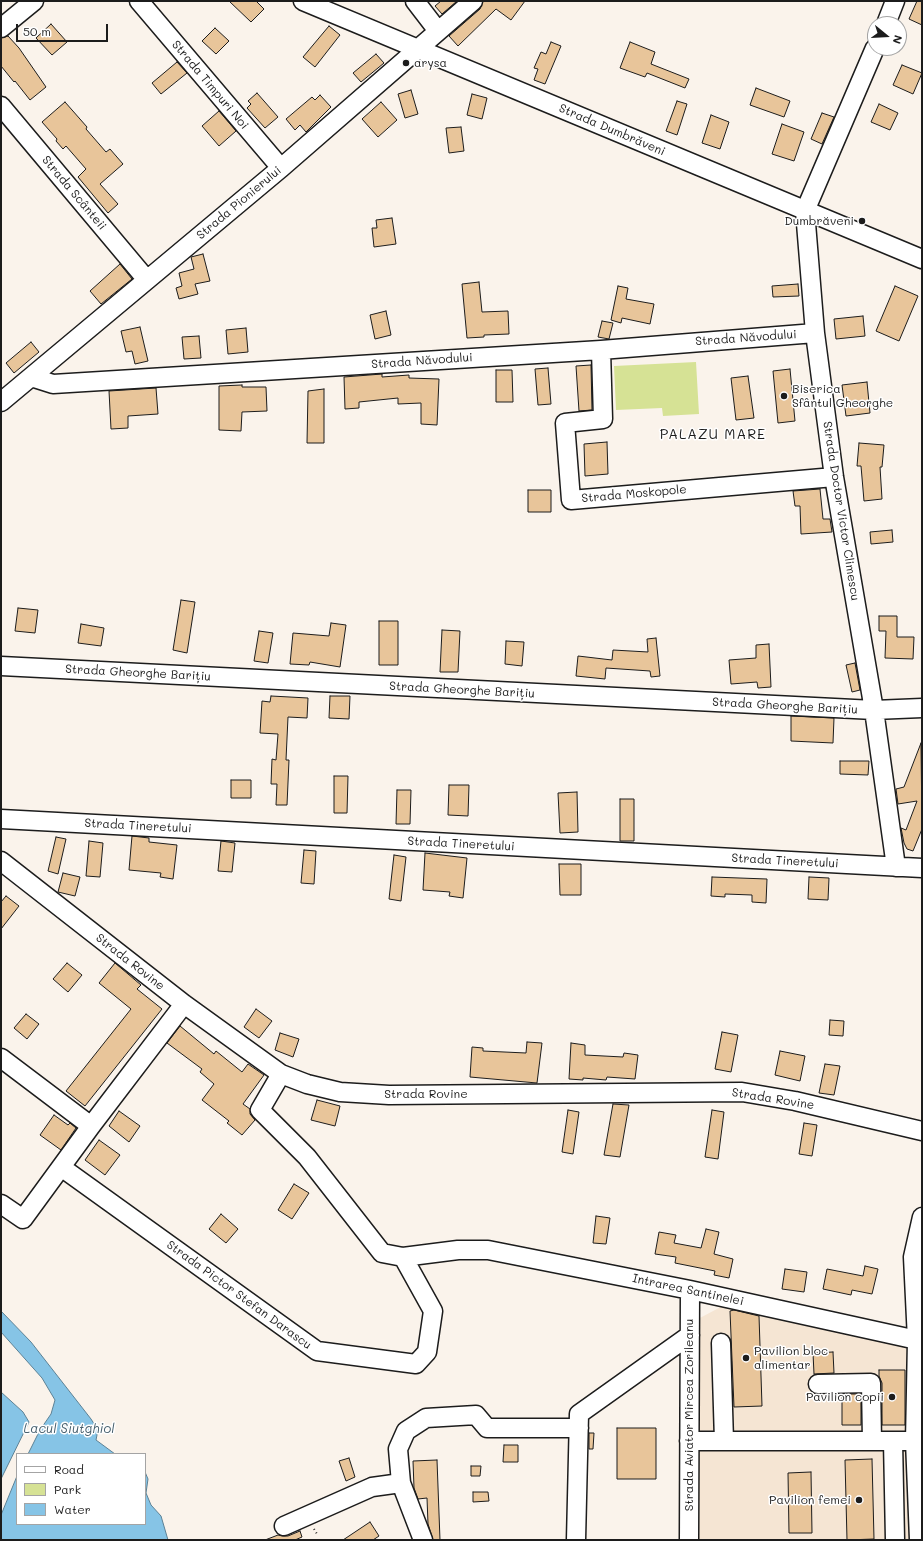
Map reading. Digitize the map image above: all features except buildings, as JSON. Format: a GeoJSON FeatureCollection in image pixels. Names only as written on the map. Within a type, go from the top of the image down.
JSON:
{"type":"FeatureCollection","features":[{"type":"Feature","properties":{"kind":"street"},"geometry":{"type":"LineString","coordinates":[[1,28],[34,1]]}},
{"type":"Feature","properties":{"kind":"street","name":"Strada Timpuri Noi"},"geometry":{"type":"LineString","coordinates":[[140,1],[281,168]]}},
{"type":"Feature","properties":{"kind":"street","name":"Strada Dumbrăveni"},"geometry":{"type":"LineString","coordinates":[[303,1],[922,259]]}},
{"type":"Feature","properties":{"kind":"street"},"geometry":{"type":"LineString","coordinates":[[415,1],[438,31]]}},
{"type":"Feature","properties":{"kind":"street","name":"Strada Pionierului"},"geometry":{"type":"LineString","coordinates":[[4,392],[31,377],[281,168],[473,1]]}},
{"type":"Feature","properties":{"kind":"street"},"geometry":{"type":"LineString","coordinates":[[889,16],[896,1]]}},
{"type":"Feature","properties":{"kind":"street","name":"Strada Doctor Victor Climescu"},"geometry":{"type":"LineString","coordinates":[[872,56],[805,211],[815,333],[834,477],[874,710],[896,867]]}},
{"type":"Feature","properties":{"kind":"street","name":"Strada Scânteii"},"geometry":{"type":"LineString","coordinates":[[1,106],[147,280]]}},
{"type":"Feature","properties":{"kind":"street","name":"Strada Năvodului"},"geometry":{"type":"LineString","coordinates":[[31,377],[53,384],[601,350],[815,333]]}},
{"type":"Feature","properties":{"kind":"street","name":"Strada Moskopole"},"geometry":{"type":"LineString","coordinates":[[601,350],[603,419],[565,423],[571,500],[834,477]]}},
{"type":"Feature","properties":{"kind":"street","name":"Strada Gheorghe Barițiu"},"geometry":{"type":"LineString","coordinates":[[1,666],[874,710],[922,708]]}},
{"type":"Feature","properties":{"kind":"street","name":"Strada Tineretului"},"geometry":{"type":"LineString","coordinates":[[1,819],[922,868]]}},
{"type":"Feature","properties":{"kind":"street","name":"Strada Rovine"},"geometry":{"type":"LineString","coordinates":[[1,861],[184,1004],[281,1074],[306,1084],[340,1092],[388,1095],[742,1092],[795,1100],[922,1131]]}},
{"type":"Feature","properties":{"kind":"street"},"geometry":{"type":"LineString","coordinates":[[1,1204],[23,1219],[91,1126],[184,1004]]}},
{"type":"Feature","properties":{"kind":"street"},"geometry":{"type":"LineString","coordinates":[[1,1058],[91,1126]]}},
{"type":"Feature","properties":{"kind":"street","name":"Intrarea Santinelei"},"geometry":{"type":"LineString","coordinates":[[281,1074],[260,1110],[307,1157],[382,1253],[403,1257],[458,1250],[488,1250],[919,1333]]}},
{"type":"Feature","properties":{"kind":"street","name":"Strada Pictor Stefan Darascu"},"geometry":{"type":"LineString","coordinates":[[61,1167],[317,1351],[416,1364],[427,1352],[433,1311],[403,1257]]}},
{"type":"Feature","properties":{"kind":"street"},"geometry":{"type":"LineString","coordinates":[[919,1540],[920,1497],[915,1441],[919,1333],[913,1257],[922,1217]]}},
{"type":"Feature","properties":{"kind":"street","name":"Strada Aviator Mircea Zorileanu"},"geometry":{"type":"LineString","coordinates":[[689,1540],[690,1290]]}},
{"type":"Feature","properties":{"kind":"street"},"geometry":{"type":"LineString","coordinates":[[576,1540],[579,1414],[690,1335]]}},
{"type":"Feature","properties":{"kind":"street"},"geometry":{"type":"LineString","coordinates":[[721,1343],[724,1441]]}},
{"type":"Feature","properties":{"kind":"street"},"geometry":{"type":"LineString","coordinates":[[818,1384],[871,1383],[872,1441]]}},
{"type":"Feature","properties":{"kind":"street"},"geometry":{"type":"LineString","coordinates":[[423,1540],[401,1483],[398,1449],[406,1431],[426,1418],[476,1415],[487,1428],[579,1428]]}},
{"type":"Feature","properties":{"kind":"street"},"geometry":{"type":"LineString","coordinates":[[689,1441],[915,1441]]}},
{"type":"Feature","properties":{"kind":"street"},"geometry":{"type":"LineString","coordinates":[[893,1441],[895,1540]]}},
{"type":"Feature","properties":{"kind":"street"},"geometry":{"type":"LineString","coordinates":[[284,1526],[372,1487],[401,1483]]}},
{"type":"Feature","properties":{"kind":"shaded area"},"geometry":{"type":"Polygon","coordinates":[[[732,1301],[908,1344],[912,1540],[697,1540],[698,1319],[732,1301]]]}},
{"type":"Feature","properties":{"kind":"green space"},"geometry":{"type":"Polygon","coordinates":[[[696,362],[699,414],[663,416],[662,408],[616,410],[614,366],[696,362]]]}},
{"type":"Feature","properties":{"kind":"water","name":"Lacul Siutghiol"},"geometry":{"type":"Polygon","coordinates":[[[1,1311],[31,1342],[91,1419],[98,1430],[96,1440],[114,1453],[28,1453],[40,1430],[51,1414],[55,1400],[42,1378],[1,1332],[1,1311]]]}},
{"type":"Feature","properties":{"kind":"water","name":"Lacul Siutghiol"},"geometry":{"type":"Polygon","coordinates":[[[1,1392],[23,1412],[29,1422],[1,1479],[1,1392]]]}},
{"type":"Feature","properties":{"kind":"water"},"geometry":{"type":"Polygon","coordinates":[[[146,1474],[148,1479],[146,1493],[146,1474]]]}},
{"type":"Feature","properties":{"kind":"water"},"geometry":{"type":"Polygon","coordinates":[[[16,1478],[16,1525],[146,1525],[146,1493],[151,1505],[161,1516],[168,1540],[1,1540],[1,1515],[16,1478]]]}},
{"type":"Feature","properties":{"kind":"place","name":"arysa"},"geometry":{"type":"Point","coordinates":[406,63]}},
{"type":"Feature","properties":{"kind":"place","name":"Dumbrăveni"},"geometry":{"type":"Point","coordinates":[862,221]}},
{"type":"Feature","properties":{"kind":"place","name":"Biserica Sfântul Gheorghe"},"geometry":{"type":"Point","coordinates":[784,396]}},
{"type":"Feature","properties":{"kind":"place","name":"Pavilion bloc alimentar"},"geometry":{"type":"Point","coordinates":[746,1358]}},
{"type":"Feature","properties":{"kind":"place","name":"Pavilion copii"},"geometry":{"type":"Point","coordinates":[892,1397]}},
{"type":"Feature","properties":{"kind":"place","name":"Pavilion femei"},"geometry":{"type":"Point","coordinates":[859,1500]}},
{"type":"Feature","properties":{"kind":"district","name":"PALAZU MARE"},"geometry":{"type":"Point","coordinates":[713,435]}}]}
